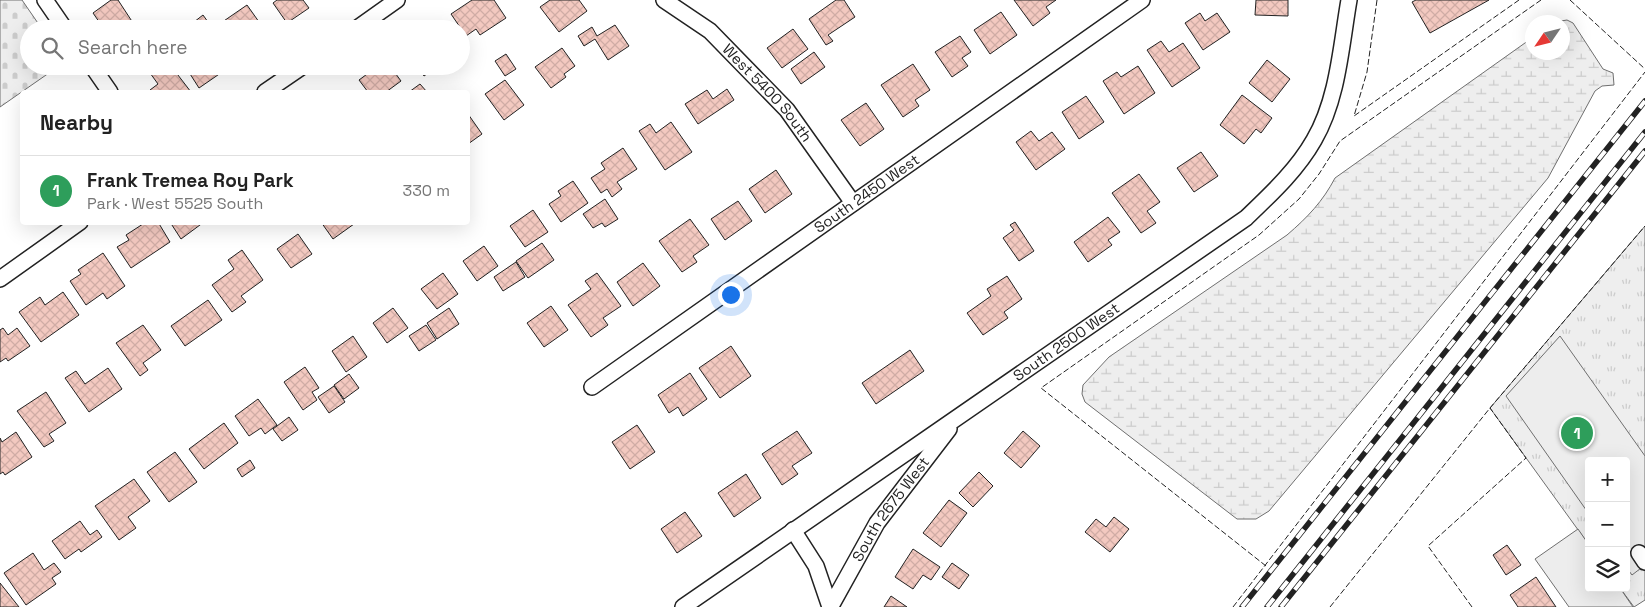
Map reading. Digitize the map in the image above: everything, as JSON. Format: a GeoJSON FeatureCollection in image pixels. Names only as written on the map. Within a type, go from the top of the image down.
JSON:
{"type":"FeatureCollection","features":[{"type":"Feature","properties":{"kind":"street"},"geometry":{"type":"LineString","coordinates":[[45,0],[59,20]]}},
{"type":"Feature","properties":{"kind":"street"},"geometry":{"type":"LineString","coordinates":[[369,20],[397,0]]}},
{"type":"Feature","properties":{"kind":"street","name":"West 5400 South"},"geometry":{"type":"LineString","coordinates":[[664,0],[710,31],[787,110],[853,203]]}},
{"type":"Feature","properties":{"kind":"street","name":"South 2450 West"},"geometry":{"type":"LineString","coordinates":[[592,387],[1142,0]]}},
{"type":"Feature","properties":{"kind":"street","name":"South 2500 West"},"geometry":{"type":"LineString","coordinates":[[683,607],[1246,218],[1284,181],[1314,141],[1326,115],[1338,69],[1349,0]]}},
{"type":"Feature","properties":{"kind":"street"},"geometry":{"type":"LineString","coordinates":[[98,75],[109,90]]}},
{"type":"Feature","properties":{"kind":"street"},"geometry":{"type":"LineString","coordinates":[[268,90],[290,75]]}},
{"type":"Feature","properties":{"kind":"street"},"geometry":{"type":"LineString","coordinates":[[0,279],[76,225]]}},
{"type":"Feature","properties":{"kind":"street","name":"South 2675 West"},"geometry":{"type":"LineString","coordinates":[[831,606],[877,523],[958,418]]}},
{"type":"Feature","properties":{"kind":"street"},"geometry":{"type":"LineString","coordinates":[[793,530],[816,566],[831,606]]}},
{"type":"Feature","properties":{"kind":"green space"},"geometry":{"type":"Polygon","coordinates":[[[0,0],[22,0],[36,20],[20,20],[20,75],[46,75],[24,90],[20,90],[20,93],[0,107],[0,0]]]}},
{"type":"Feature","properties":{"kind":"green space"},"geometry":{"type":"Polygon","coordinates":[[[1570,22],[1573,23],[1603,69],[1613,73],[1614,85],[1602,86],[1595,91],[1548,178],[1269,511],[1256,519],[1237,519],[1085,402],[1082,394],[1083,385],[1109,357],[1287,235],[1314,208],[1335,178],[1525,43],[1525,60],[1570,60],[1570,22]]]}},
{"type":"Feature","properties":{"kind":"green space"},"geometry":{"type":"Polygon","coordinates":[[[1645,226],[1645,600],[1634,607],[1623,592],[1630,592],[1630,457],[1585,457],[1585,539],[1490,408],[1645,226]]]}},
{"type":"Feature","properties":{"kind":"shaded area"},"geometry":{"type":"Polygon","coordinates":[[[1560,336],[1645,456],[1645,565],[1632,575],[1630,572],[1630,457],[1585,457],[1585,508],[1506,396],[1560,336]]]}},
{"type":"Feature","properties":{"kind":"shaded area"},"geometry":{"type":"Polygon","coordinates":[[[1578,529],[1585,539],[1585,592],[1623,592],[1633,607],[1569,607],[1535,559],[1578,529]]]}},
{"type":"Feature","properties":{"kind":"building"},"geometry":{"type":"Polygon","coordinates":[[[111,0],[118,0],[131,20],[98,20],[93,13],[111,0]]]}},
{"type":"Feature","properties":{"kind":"building"},"geometry":{"type":"Polygon","coordinates":[[[277,0],[303,0],[309,8],[291,20],[285,20],[273,3],[277,0]]]}},
{"type":"Feature","properties":{"kind":"building"},"geometry":{"type":"Polygon","coordinates":[[[472,0],[494,0],[506,18],[480,35],[476,29],[470,33],[470,20],[455,20],[451,14],[472,0]]]}},
{"type":"Feature","properties":{"kind":"building"},"geometry":{"type":"Polygon","coordinates":[[[550,0],[579,0],[587,11],[559,32],[540,7],[550,0]]]}},
{"type":"Feature","properties":{"kind":"building"},"geometry":{"type":"Polygon","coordinates":[[[836,0],[844,0],[855,17],[828,35],[833,41],[826,45],[809,19],[836,0]]]}},
{"type":"Feature","properties":{"kind":"building"},"geometry":{"type":"Polygon","coordinates":[[[1014,0],[1056,0],[1046,7],[1050,13],[1033,26],[1014,0]]]}},
{"type":"Feature","properties":{"kind":"building"},"geometry":{"type":"Polygon","coordinates":[[[1256,0],[1288,0],[1288,16],[1255,15],[1256,0]]]}},
{"type":"Feature","properties":{"kind":"building"},"geometry":{"type":"Polygon","coordinates":[[[1416,0],[1489,0],[1430,33],[1412,2],[1416,0]]]}},
{"type":"Feature","properties":{"kind":"building"},"geometry":{"type":"Polygon","coordinates":[[[247,5],[258,20],[225,20],[247,5]]]}},
{"type":"Feature","properties":{"kind":"building"},"geometry":{"type":"Polygon","coordinates":[[[1001,12],[1017,35],[990,54],[974,30],[1001,12]]]}},
{"type":"Feature","properties":{"kind":"building"},"geometry":{"type":"Polygon","coordinates":[[[1200,13],[1205,21],[1217,13],[1230,32],[1203,50],[1185,23],[1200,13]]]}},
{"type":"Feature","properties":{"kind":"building"},"geometry":{"type":"Polygon","coordinates":[[[203,15],[207,20],[197,20],[203,15]]]}},
{"type":"Feature","properties":{"kind":"building"},"geometry":{"type":"Polygon","coordinates":[[[615,25],[629,46],[608,60],[595,39],[584,46],[578,36],[592,27],[597,36],[615,25]]]}},
{"type":"Feature","properties":{"kind":"building"},"geometry":{"type":"Polygon","coordinates":[[[793,29],[808,49],[782,68],[767,48],[793,29]]]}},
{"type":"Feature","properties":{"kind":"building"},"geometry":{"type":"Polygon","coordinates":[[[960,36],[971,52],[962,58],[968,66],[952,77],[935,52],[960,36]]]}},
{"type":"Feature","properties":{"kind":"building"},"geometry":{"type":"Polygon","coordinates":[[[1161,41],[1169,52],[1183,43],[1200,68],[1172,87],[1147,50],[1161,41]]]}},
{"type":"Feature","properties":{"kind":"building"},"geometry":{"type":"Polygon","coordinates":[[[562,48],[575,66],[564,74],[566,77],[551,88],[535,67],[562,48]]]}},
{"type":"Feature","properties":{"kind":"building"},"geometry":{"type":"Polygon","coordinates":[[[814,52],[825,67],[801,84],[791,69],[814,52]]]}},
{"type":"Feature","properties":{"kind":"building"},"geometry":{"type":"Polygon","coordinates":[[[506,54],[516,69],[505,76],[495,61],[506,54]]]}},
{"type":"Feature","properties":{"kind":"building"},"geometry":{"type":"Polygon","coordinates":[[[1267,60],[1290,79],[1272,102],[1249,83],[1267,60]]]}},
{"type":"Feature","properties":{"kind":"building"},"geometry":{"type":"Polygon","coordinates":[[[913,64],[930,90],[915,100],[919,106],[903,117],[881,85],[913,64]]]}},
{"type":"Feature","properties":{"kind":"building"},"geometry":{"type":"Polygon","coordinates":[[[1138,66],[1155,93],[1124,114],[1103,81],[1117,72],[1121,77],[1138,66]]]}},
{"type":"Feature","properties":{"kind":"building"},"geometry":{"type":"Polygon","coordinates":[[[152,75],[178,75],[189,90],[150,90],[158,84],[152,75]]]}},
{"type":"Feature","properties":{"kind":"building"},"geometry":{"type":"Polygon","coordinates":[[[191,75],[218,75],[199,88],[191,75]]]}},
{"type":"Feature","properties":{"kind":"building"},"geometry":{"type":"Polygon","coordinates":[[[366,75],[397,75],[401,81],[389,90],[366,90],[359,80],[366,75]]]}},
{"type":"Feature","properties":{"kind":"building"},"geometry":{"type":"Polygon","coordinates":[[[505,80],[524,105],[504,120],[485,94],[505,80]]]}},
{"type":"Feature","properties":{"kind":"building"},"geometry":{"type":"Polygon","coordinates":[[[420,84],[425,90],[412,90],[420,84]]]}},
{"type":"Feature","properties":{"kind":"building"},"geometry":{"type":"Polygon","coordinates":[[[727,89],[734,100],[698,124],[685,104],[707,90],[713,99],[727,89]]]}},
{"type":"Feature","properties":{"kind":"building"},"geometry":{"type":"Polygon","coordinates":[[[1242,95],[1272,118],[1261,133],[1256,129],[1244,144],[1220,125],[1242,95]]]}},
{"type":"Feature","properties":{"kind":"building"},"geometry":{"type":"Polygon","coordinates":[[[1086,96],[1104,122],[1079,139],[1062,112],[1086,96]]]}},
{"type":"Feature","properties":{"kind":"building"},"geometry":{"type":"Polygon","coordinates":[[[866,103],[884,129],[860,146],[841,120],[866,103]]]}},
{"type":"Feature","properties":{"kind":"building"},"geometry":{"type":"Polygon","coordinates":[[[470,117],[482,134],[470,143],[470,117]]]}},
{"type":"Feature","properties":{"kind":"building"},"geometry":{"type":"Polygon","coordinates":[[[671,122],[692,152],[665,170],[639,131],[650,124],[656,133],[671,122]]]}},
{"type":"Feature","properties":{"kind":"building"},"geometry":{"type":"Polygon","coordinates":[[[1031,131],[1039,141],[1052,132],[1065,149],[1036,170],[1016,142],[1031,131]]]}},
{"type":"Feature","properties":{"kind":"building"},"geometry":{"type":"Polygon","coordinates":[[[623,148],[637,169],[617,182],[622,189],[612,197],[607,189],[601,193],[591,178],[605,169],[601,163],[623,148]]]}},
{"type":"Feature","properties":{"kind":"building"},"geometry":{"type":"Polygon","coordinates":[[[1201,152],[1218,176],[1194,192],[1177,168],[1201,152]]]}},
{"type":"Feature","properties":{"kind":"building"},"geometry":{"type":"Polygon","coordinates":[[[776,170],[792,194],[765,213],[749,189],[776,170]]]}},
{"type":"Feature","properties":{"kind":"building"},"geometry":{"type":"Polygon","coordinates":[[[1139,174],[1160,202],[1147,211],[1156,223],[1141,233],[1112,193],[1139,174]]]}},
{"type":"Feature","properties":{"kind":"building"},"geometry":{"type":"Polygon","coordinates":[[[573,181],[588,203],[561,222],[549,204],[561,196],[558,191],[573,181]]]}},
{"type":"Feature","properties":{"kind":"building"},"geometry":{"type":"Polygon","coordinates":[[[605,199],[618,219],[605,227],[602,223],[593,228],[583,214],[605,199]]]}},
{"type":"Feature","properties":{"kind":"building"},"geometry":{"type":"Polygon","coordinates":[[[738,201],[752,221],[725,240],[711,219],[738,201]]]}},
{"type":"Feature","properties":{"kind":"building"},"geometry":{"type":"Polygon","coordinates":[[[533,210],[548,232],[525,247],[510,226],[533,210]]]}},
{"type":"Feature","properties":{"kind":"building"},"geometry":{"type":"Polygon","coordinates":[[[1108,217],[1120,232],[1108,240],[1112,245],[1088,262],[1074,242],[1108,217]]]}},
{"type":"Feature","properties":{"kind":"building"},"geometry":{"type":"Polygon","coordinates":[[[690,219],[709,245],[693,256],[697,262],[682,272],[659,241],[690,219]]]}},
{"type":"Feature","properties":{"kind":"building"},"geometry":{"type":"Polygon","coordinates":[[[1015,222],[1034,251],[1019,261],[1003,238],[1014,230],[1010,225],[1015,222]]]}},
{"type":"Feature","properties":{"kind":"building"},"geometry":{"type":"Polygon","coordinates":[[[141,225],[160,225],[170,242],[131,268],[117,247],[129,240],[126,235],[141,225]]]}},
{"type":"Feature","properties":{"kind":"building"},"geometry":{"type":"Polygon","coordinates":[[[172,225],[200,225],[181,239],[172,225]]]}},
{"type":"Feature","properties":{"kind":"building"},"geometry":{"type":"Polygon","coordinates":[[[323,225],[353,225],[333,239],[323,225]]]}},
{"type":"Feature","properties":{"kind":"building"},"geometry":{"type":"Polygon","coordinates":[[[298,234],[312,254],[291,268],[277,249],[298,234]]]}},
{"type":"Feature","properties":{"kind":"building"},"geometry":{"type":"Polygon","coordinates":[[[542,243],[554,260],[528,278],[516,261],[542,243]]]}},
{"type":"Feature","properties":{"kind":"building"},"geometry":{"type":"Polygon","coordinates":[[[484,246],[498,266],[477,281],[463,261],[484,246]]]}},
{"type":"Feature","properties":{"kind":"building"},"geometry":{"type":"Polygon","coordinates":[[[242,250],[263,280],[241,296],[246,302],[232,312],[212,285],[234,269],[228,260],[242,250]]]}},
{"type":"Feature","properties":{"kind":"building"},"geometry":{"type":"Polygon","coordinates":[[[103,253],[125,286],[107,299],[103,293],[86,305],[70,281],[81,274],[78,270],[103,253]]]}},
{"type":"Feature","properties":{"kind":"building"},"geometry":{"type":"Polygon","coordinates":[[[516,262],[525,277],[503,291],[494,277],[516,262]]]}},
{"type":"Feature","properties":{"kind":"building"},"geometry":{"type":"Polygon","coordinates":[[[643,263],[660,286],[633,306],[617,282],[643,263]]]}},
{"type":"Feature","properties":{"kind":"building"},"geometry":{"type":"Polygon","coordinates":[[[443,273],[458,294],[437,309],[421,289],[443,273]]]}},
{"type":"Feature","properties":{"kind":"building"},"geometry":{"type":"Polygon","coordinates":[[[597,273],[621,306],[603,318],[608,325],[591,337],[568,305],[591,289],[585,281],[597,273]]]}},
{"type":"Feature","properties":{"kind":"building"},"geometry":{"type":"Polygon","coordinates":[[[1007,276],[1022,299],[1004,312],[1008,318],[983,335],[967,313],[991,296],[987,289],[1007,276]]]}},
{"type":"Feature","properties":{"kind":"building"},"geometry":{"type":"Polygon","coordinates":[[[63,292],[79,315],[41,342],[19,312],[40,297],[45,305],[63,292]]]}},
{"type":"Feature","properties":{"kind":"building"},"geometry":{"type":"Polygon","coordinates":[[[208,300],[222,320],[185,346],[171,326],[208,300]]]}},
{"type":"Feature","properties":{"kind":"building"},"geometry":{"type":"Polygon","coordinates":[[[551,306],[568,330],[544,347],[527,323],[551,306]]]}},
{"type":"Feature","properties":{"kind":"building"},"geometry":{"type":"Polygon","coordinates":[[[393,308],[408,328],[387,343],[373,323],[393,308]]]}},
{"type":"Feature","properties":{"kind":"building"},"geometry":{"type":"Polygon","coordinates":[[[449,308],[459,324],[437,339],[427,323],[449,308]]]}},
{"type":"Feature","properties":{"kind":"building"},"geometry":{"type":"Polygon","coordinates":[[[143,325],[161,350],[143,363],[148,370],[140,376],[116,343],[143,325]]]}},
{"type":"Feature","properties":{"kind":"building"},"geometry":{"type":"Polygon","coordinates":[[[426,325],[436,340],[419,351],[409,336],[426,325]]]}},
{"type":"Feature","properties":{"kind":"building"},"geometry":{"type":"Polygon","coordinates":[[[3,328],[8,335],[17,328],[30,346],[8,361],[6,358],[0,362],[0,330],[3,328]]]}},
{"type":"Feature","properties":{"kind":"building"},"geometry":{"type":"Polygon","coordinates":[[[353,336],[367,357],[346,372],[332,351],[353,336]]]}},
{"type":"Feature","properties":{"kind":"building"},"geometry":{"type":"Polygon","coordinates":[[[731,346],[751,376],[720,398],[699,368],[731,346]]]}},
{"type":"Feature","properties":{"kind":"building"},"geometry":{"type":"Polygon","coordinates":[[[910,350],[924,371],[876,404],[862,383],[910,350]]]}},
{"type":"Feature","properties":{"kind":"building"},"geometry":{"type":"Polygon","coordinates":[[[305,367],[319,388],[312,392],[317,400],[303,410],[284,382],[305,367]]]}},
{"type":"Feature","properties":{"kind":"building"},"geometry":{"type":"Polygon","coordinates":[[[108,368],[122,389],[89,412],[65,378],[76,371],[85,384],[108,368]]]}},
{"type":"Feature","properties":{"kind":"building"},"geometry":{"type":"Polygon","coordinates":[[[690,373],[707,399],[683,416],[678,407],[669,413],[658,395],[690,373]]]}},
{"type":"Feature","properties":{"kind":"building"},"geometry":{"type":"Polygon","coordinates":[[[349,374],[359,388],[344,399],[334,385],[349,374]]]}},
{"type":"Feature","properties":{"kind":"building"},"geometry":{"type":"Polygon","coordinates":[[[334,386],[345,402],[329,413],[318,397],[334,386]]]}},
{"type":"Feature","properties":{"kind":"building"},"geometry":{"type":"Polygon","coordinates":[[[46,392],[66,423],[49,434],[54,441],[44,447],[17,411],[46,392]]]}},
{"type":"Feature","properties":{"kind":"building"},"geometry":{"type":"Polygon","coordinates":[[[258,399],[277,425],[265,434],[261,428],[249,436],[235,416],[258,399]]]}},
{"type":"Feature","properties":{"kind":"building"},"geometry":{"type":"Polygon","coordinates":[[[289,417],[298,430],[282,441],[273,429],[289,417]]]}},
{"type":"Feature","properties":{"kind":"building"},"geometry":{"type":"Polygon","coordinates":[[[224,423],[238,443],[204,469],[189,449],[224,423]]]}},
{"type":"Feature","properties":{"kind":"building"},"geometry":{"type":"Polygon","coordinates":[[[637,425],[655,452],[630,469],[612,442],[637,425]]]}},
{"type":"Feature","properties":{"kind":"building"},"geometry":{"type":"Polygon","coordinates":[[[797,431],[812,453],[792,466],[798,474],[782,485],[762,454],[797,431]]]}},
{"type":"Feature","properties":{"kind":"building"},"geometry":{"type":"Polygon","coordinates":[[[1023,431],[1040,446],[1021,468],[1004,453],[1023,431]]]}},
{"type":"Feature","properties":{"kind":"building"},"geometry":{"type":"Polygon","coordinates":[[[16,432],[32,457],[5,475],[3,472],[0,474],[0,438],[2,442],[16,432]]]}},
{"type":"Feature","properties":{"kind":"building"},"geometry":{"type":"Polygon","coordinates":[[[175,452],[197,482],[169,502],[147,472],[175,452]]]}},
{"type":"Feature","properties":{"kind":"building"},"geometry":{"type":"Polygon","coordinates":[[[250,460],[255,468],[242,477],[237,469],[250,460]]]}},
{"type":"Feature","properties":{"kind":"building"},"geometry":{"type":"Polygon","coordinates":[[[979,472],[993,486],[973,507],[959,493],[979,472]]]}},
{"type":"Feature","properties":{"kind":"building"},"geometry":{"type":"Polygon","coordinates":[[[746,474],[761,498],[734,517],[718,493],[746,474]]]}},
{"type":"Feature","properties":{"kind":"building"},"geometry":{"type":"Polygon","coordinates":[[[134,479],[150,501],[128,517],[136,528],[119,540],[95,506],[134,479]]]}},
{"type":"Feature","properties":{"kind":"building"},"geometry":{"type":"Polygon","coordinates":[[[949,500],[967,513],[941,547],[923,533],[949,500]]]}},
{"type":"Feature","properties":{"kind":"building"},"geometry":{"type":"Polygon","coordinates":[[[685,512],[702,536],[677,553],[661,529],[685,512]]]}},
{"type":"Feature","properties":{"kind":"building"},"geometry":{"type":"Polygon","coordinates":[[[1114,517],[1129,529],[1110,552],[1085,532],[1096,519],[1106,527],[1114,517]]]}},
{"type":"Feature","properties":{"kind":"building"},"geometry":{"type":"Polygon","coordinates":[[[80,521],[90,535],[97,530],[102,537],[81,552],[79,549],[65,559],[52,541],[80,521]]]}},
{"type":"Feature","properties":{"kind":"building"},"geometry":{"type":"Polygon","coordinates":[[[1507,545],[1521,565],[1506,575],[1493,555],[1507,545]]]}},
{"type":"Feature","properties":{"kind":"building"},"geometry":{"type":"Polygon","coordinates":[[[913,549],[940,567],[931,580],[923,575],[913,589],[895,577],[913,549]]]}},
{"type":"Feature","properties":{"kind":"building"},"geometry":{"type":"Polygon","coordinates":[[[33,553],[44,570],[54,563],[61,572],[52,578],[56,584],[26,605],[4,573],[33,553]]]}},
{"type":"Feature","properties":{"kind":"building"},"geometry":{"type":"Polygon","coordinates":[[[952,563],[969,575],[959,589],[942,577],[952,563]]]}},
{"type":"Feature","properties":{"kind":"building"},"geometry":{"type":"Polygon","coordinates":[[[1536,577],[1556,607],[1518,607],[1510,595],[1536,577]]]}},
{"type":"Feature","properties":{"kind":"building"},"geometry":{"type":"Polygon","coordinates":[[[0,583],[19,607],[0,607],[0,583]]]}},
{"type":"Feature","properties":{"kind":"building"},"geometry":{"type":"Polygon","coordinates":[[[891,596],[907,607],[884,607],[891,596]]]}},
{"type":"Feature","properties":{"kind":"railway"},"geometry":{"type":"LineString","coordinates":[[1242,607],[1645,101]]}},
{"type":"Feature","properties":{"kind":"railway"},"geometry":{"type":"LineString","coordinates":[[1267,607],[1645,132]]}},
{"type":"Feature","properties":{"kind":"railway"},"geometry":{"type":"LineString","coordinates":[[1281,607],[1645,151]]}},
{"type":"Feature","properties":{"kind":"fence"},"geometry":{"type":"LineString","coordinates":[[1377,0],[1367,72],[1354,116],[1519,0]]}},
{"type":"Feature","properties":{"kind":"fence"},"geometry":{"type":"LineString","coordinates":[[1266,566],[1041,388],[1259,235],[1299,199],[1319,174],[1340,141],[1541,0]]}},
{"type":"Feature","properties":{"kind":"fence"},"geometry":{"type":"LineString","coordinates":[[1570,0],[1645,69]]}},
{"type":"Feature","properties":{"kind":"fence"},"geometry":{"type":"LineString","coordinates":[[1233,607],[1645,72]]}},
{"type":"Feature","properties":{"kind":"fence"},"geometry":{"type":"LineString","coordinates":[[1330,607],[1490,408],[1645,226]]}},
{"type":"Feature","properties":{"kind":"fence"},"geometry":{"type":"LineString","coordinates":[[1472,607],[1428,546],[1526,458],[1490,408]]}},
{"type":"Feature","properties":{"kind":"place","name":"Frank Tremea Roy Park"},"geometry":{"type":"Point","coordinates":[1577,433]}}]}
